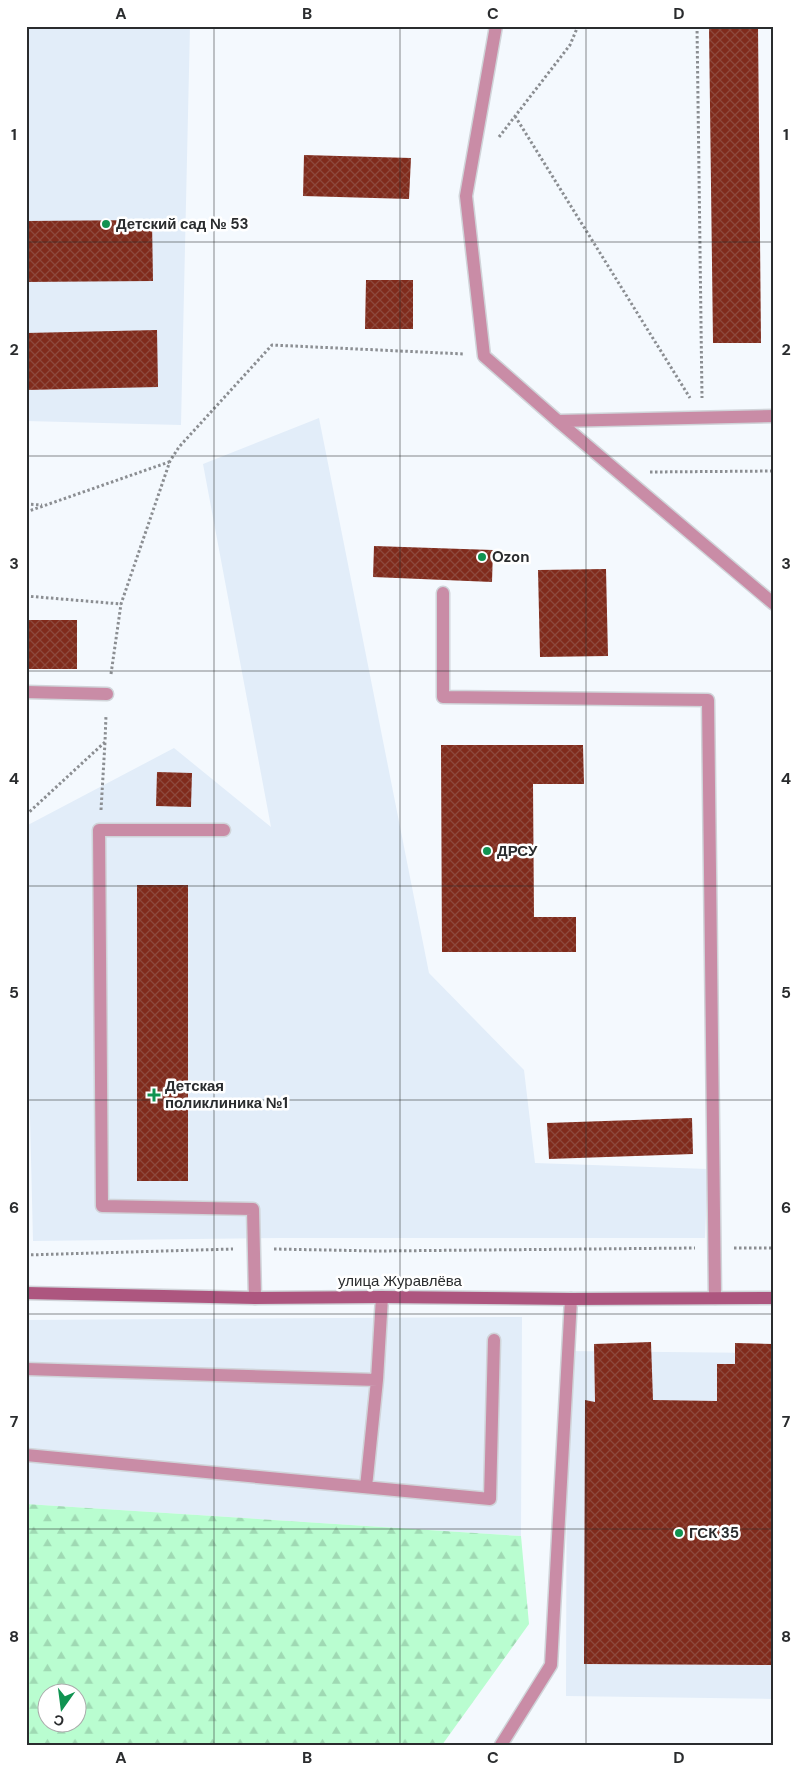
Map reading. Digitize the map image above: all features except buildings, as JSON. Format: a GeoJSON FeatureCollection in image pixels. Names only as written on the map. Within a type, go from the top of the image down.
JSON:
{"type":"FeatureCollection","features":[{"type":"Feature","properties":{"kind":"street","name":"улица Журавлёва"},"geometry":{"type":"LineString","coordinates":[[26,1293],[255,1298],[774,1298]]}},
{"type":"Feature","properties":{"kind":"lane"},"geometry":{"type":"LineString","coordinates":[[496,26],[466,196],[484,356],[774,604]]}},
{"type":"Feature","properties":{"kind":"lane"},"geometry":{"type":"LineString","coordinates":[[558,421],[774,416]]}},
{"type":"Feature","properties":{"kind":"lane"},"geometry":{"type":"LineString","coordinates":[[443,593],[443,697],[708,700],[715,1298]]}},
{"type":"Feature","properties":{"kind":"lane"},"geometry":{"type":"LineString","coordinates":[[26,692],[107,694]]}},
{"type":"Feature","properties":{"kind":"lane"},"geometry":{"type":"LineString","coordinates":[[224,830],[99,830],[102,1206],[253,1209],[255,1298]]}},
{"type":"Feature","properties":{"kind":"lane"},"geometry":{"type":"LineString","coordinates":[[366,1487],[377,1380],[382,1297]]}},
{"type":"Feature","properties":{"kind":"lane"},"geometry":{"type":"LineString","coordinates":[[501,1745],[551,1665],[571,1299]]}},
{"type":"Feature","properties":{"kind":"lane"},"geometry":{"type":"LineString","coordinates":[[26,1455],[490,1499],[494,1340]]}},
{"type":"Feature","properties":{"kind":"lane"},"geometry":{"type":"LineString","coordinates":[[26,1369],[377,1380]]}},
{"type":"Feature","properties":{"kind":"path"},"geometry":{"type":"LineString","coordinates":[[498,138],[570,45],[578,26]]}},
{"type":"Feature","properties":{"kind":"path"},"geometry":{"type":"LineString","coordinates":[[697,26],[702,418]]}},
{"type":"Feature","properties":{"kind":"path"},"geometry":{"type":"LineString","coordinates":[[515,116],[702,418]]}},
{"type":"Feature","properties":{"kind":"path"},"geometry":{"type":"LineString","coordinates":[[99,830],[107,694],[122,604],[170,461],[179,447],[272,345],[484,356]]}},
{"type":"Feature","properties":{"kind":"path"},"geometry":{"type":"LineString","coordinates":[[26,512],[170,461]]}},
{"type":"Feature","properties":{"kind":"path"},"geometry":{"type":"LineString","coordinates":[[619,472],[774,471]]}},
{"type":"Feature","properties":{"kind":"path"},"geometry":{"type":"LineString","coordinates":[[26,504],[45,505]]}},
{"type":"Feature","properties":{"kind":"path"},"geometry":{"type":"LineString","coordinates":[[26,596],[122,604]]}},
{"type":"Feature","properties":{"kind":"path"},"geometry":{"type":"LineString","coordinates":[[26,815],[105,742]]}},
{"type":"Feature","properties":{"kind":"path"},"geometry":{"type":"LineString","coordinates":[[26,1255],[255,1248],[386,1251],[774,1248]]}},
{"type":"Feature","properties":{"kind":"shaded area","name":"Детский сад № 53"},"geometry":{"type":"Polygon","coordinates":[[[26,26],[190,26],[181,425],[26,421],[26,26]]]}},
{"type":"Feature","properties":{"kind":"shaded area"},"geometry":{"type":"Polygon","coordinates":[[[319,418],[429,973],[524,1070],[535,1163],[708,1169],[705,1238],[281,1238],[33,1241],[26,952],[26,826],[174,748],[271,827],[203,464],[319,418]]]}},
{"type":"Feature","properties":{"kind":"shaded area"},"geometry":{"type":"Polygon","coordinates":[[[522,1317],[521,1536],[26,1504],[26,1320],[522,1317]]]}},
{"type":"Feature","properties":{"kind":"shaded area","name":"ГСК 35"},"geometry":{"type":"Polygon","coordinates":[[[567,1351],[774,1353],[774,1699],[566,1696],[567,1351]]]}},
{"type":"Feature","properties":{"kind":"green space"},"geometry":{"type":"Polygon","coordinates":[[[26,1504],[521,1536],[529,1624],[442,1745],[26,1745],[26,1504]]]}},
{"type":"Feature","properties":{"kind":"place","name":"Детский сад № 53"},"geometry":{"type":"Point","coordinates":[106,224]}},
{"type":"Feature","properties":{"kind":"place","name":"Ozon"},"geometry":{"type":"Point","coordinates":[482,557]}},
{"type":"Feature","properties":{"kind":"place","name":"ДРСУ"},"geometry":{"type":"Point","coordinates":[487,851]}},
{"type":"Feature","properties":{"kind":"place","name":"Детская поликлиника №1"},"geometry":{"type":"Point","coordinates":[154,1095]}},
{"type":"Feature","properties":{"kind":"place","name":"ГСК 35"},"geometry":{"type":"Point","coordinates":[679,1533]}}]}
